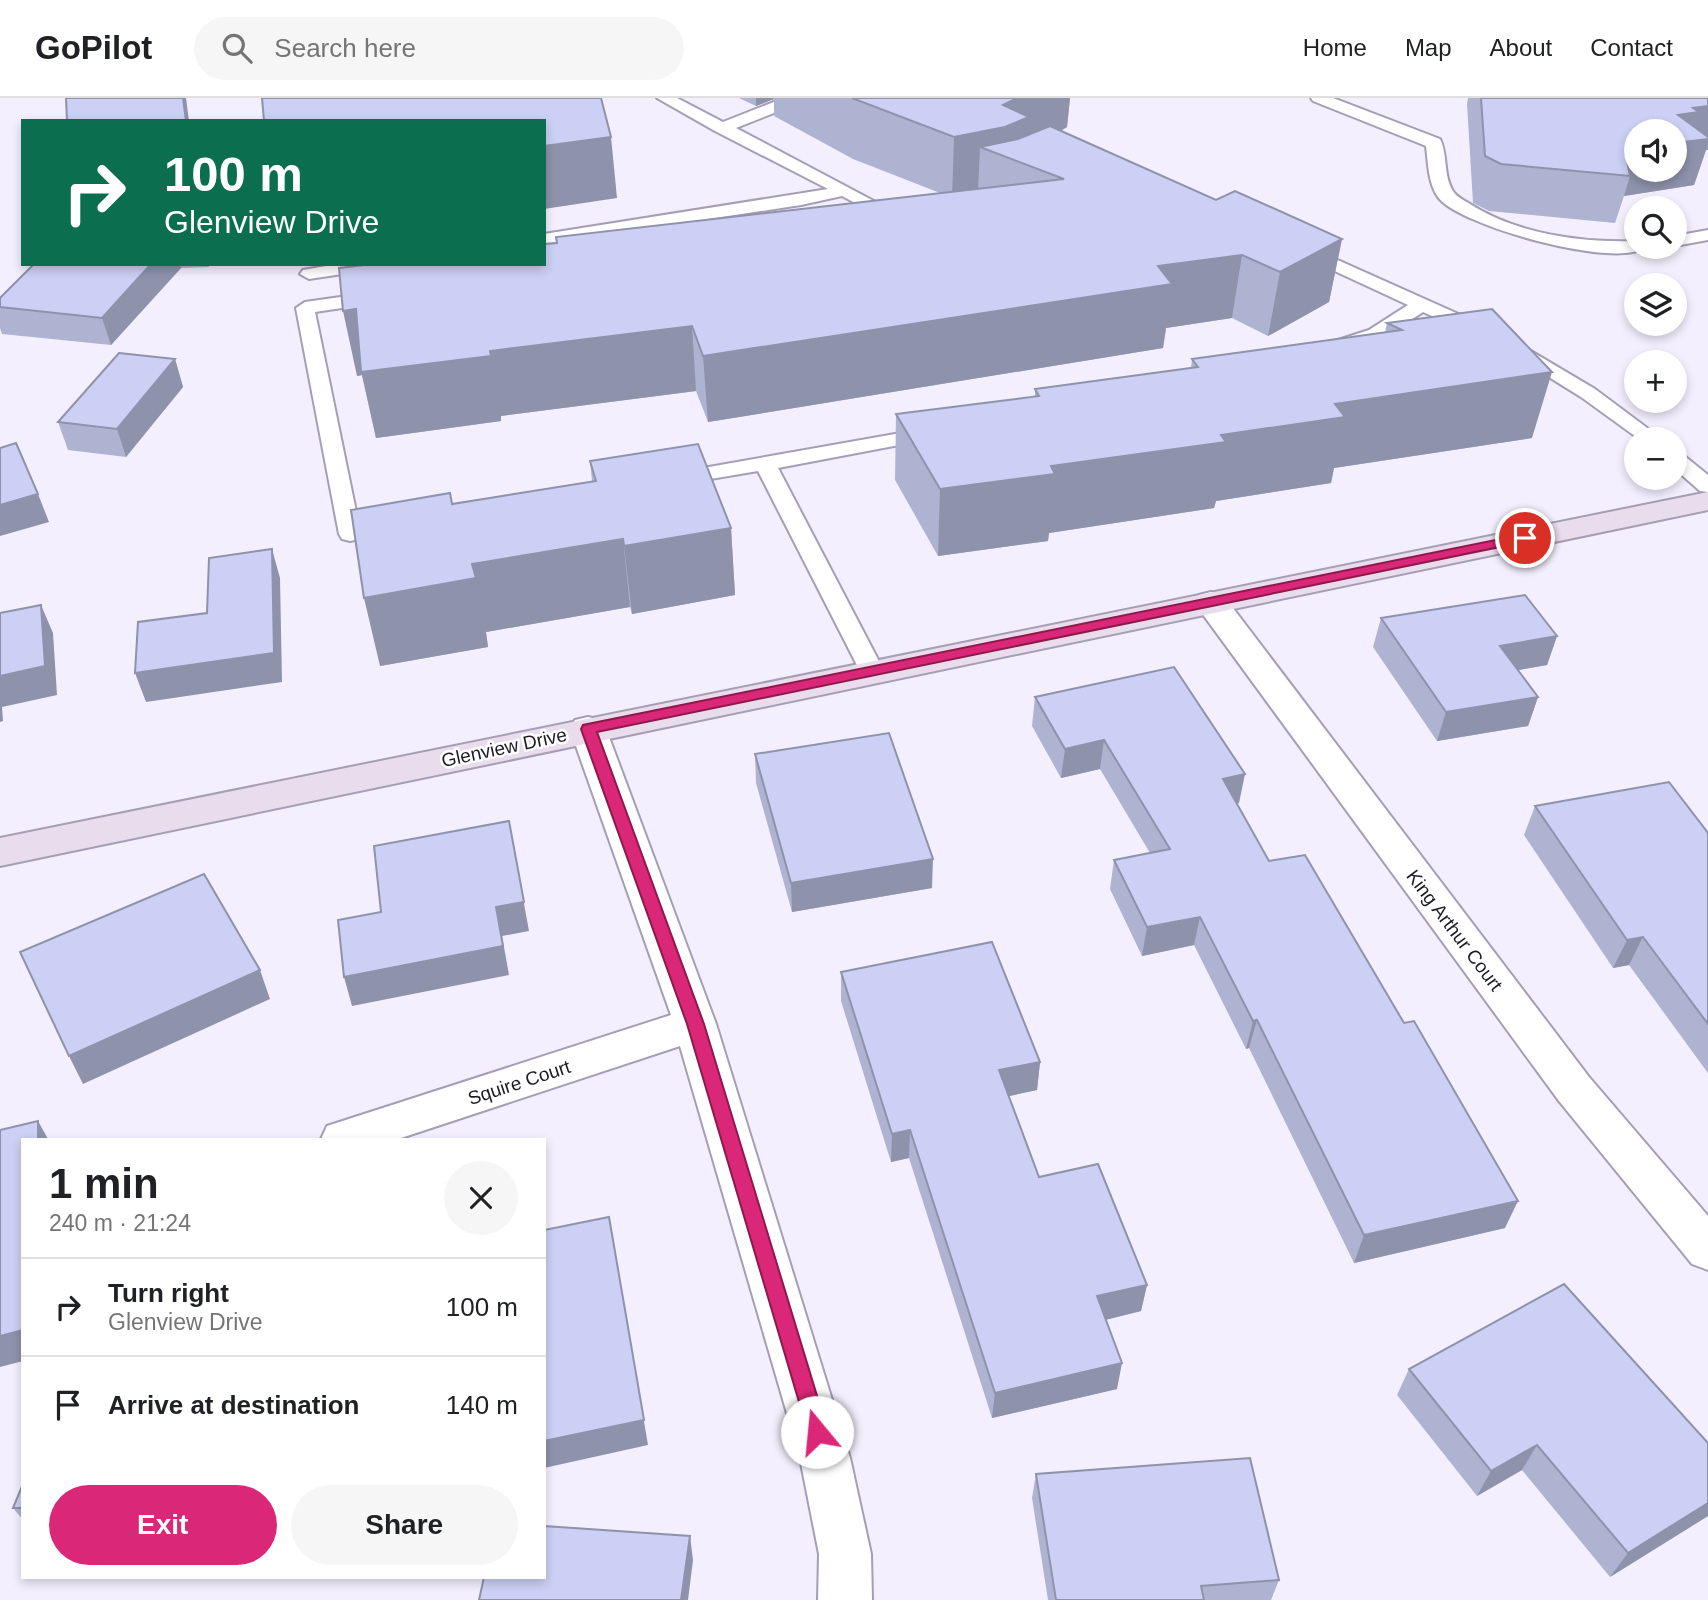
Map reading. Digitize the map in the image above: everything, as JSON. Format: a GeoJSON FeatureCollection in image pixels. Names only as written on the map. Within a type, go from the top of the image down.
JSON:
{"type":"FeatureCollection","features":[{"type":"Feature","properties":{"kind":"main road","name":"Glenview Drive"},"geometry":{"type":"LineString","coordinates":[[0,852],[588,729],[1708,501]]}},
{"type":"Feature","properties":{"kind":"street","name":"King Arthur Court"},"geometry":{"type":"LineString","coordinates":[[1211,602],[1574,1089],[1708,1250]]}},
{"type":"Feature","properties":{"kind":"street"},"geometry":{"type":"LineString","coordinates":[[588,729],[695,1024],[825,1458],[845,1553],[845,1600]]}},
{"type":"Feature","properties":{"kind":"street","name":"Squire Court"},"geometry":{"type":"LineString","coordinates":[[346,1138],[695,1024]]}},
{"type":"Feature","properties":{"kind":"lane"},"geometry":{"type":"LineString","coordinates":[[665,98],[843,191],[902,216],[868,223]]}},
{"type":"Feature","properties":{"kind":"lane"},"geometry":{"type":"LineString","coordinates":[[721,128],[798,98]]}},
{"type":"Feature","properties":{"kind":"lane"},"geometry":{"type":"LineString","coordinates":[[1319,98],[1434,143],[1437,171],[1446,196],[1485,220],[1552,239],[1613,248],[1624,247]]}},
{"type":"Feature","properties":{"kind":"lane"},"geometry":{"type":"LineString","coordinates":[[546,239],[801,200],[843,191]]}},
{"type":"Feature","properties":{"kind":"lane"},"geometry":{"type":"LineString","coordinates":[[801,200],[812,220]]}},
{"type":"Feature","properties":{"kind":"lane"},"geometry":{"type":"LineString","coordinates":[[1687,239],[1708,235]]}},
{"type":"Feature","properties":{"kind":"lane"},"geometry":{"type":"LineString","coordinates":[[1284,241],[1527,353],[1635,427]]}},
{"type":"Feature","properties":{"kind":"lane"},"geometry":{"type":"LineString","coordinates":[[309,274],[363,266]]}},
{"type":"Feature","properties":{"kind":"lane"},"geometry":{"type":"LineString","coordinates":[[400,294],[305,308],[350,534],[405,525]]}},
{"type":"Feature","properties":{"kind":"lane"},"geometry":{"type":"LineString","coordinates":[[1325,350],[1376,334],[1422,304]]}},
{"type":"Feature","properties":{"kind":"lane"},"geometry":{"type":"LineString","coordinates":[[659,482],[954,429]]}},
{"type":"Feature","properties":{"kind":"lane"},"geometry":{"type":"LineString","coordinates":[[765,464],[872,671]]}},
{"type":"Feature","properties":{"kind":"lane"},"geometry":{"type":"LineString","coordinates":[[1687,468],[1708,486]]}},
{"type":"Feature","properties":{"kind":"building"},"geometry":{"type":"Polygon","coordinates":[[[66,98],[183,98],[186,119],[67,119],[66,98]]]}},
{"type":"Feature","properties":{"kind":"building"},"geometry":{"type":"Polygon","coordinates":[[[262,98],[601,98],[611,137],[546,146],[546,119],[264,119],[262,98]]]}},
{"type":"Feature","properties":{"kind":"building"},"geometry":{"type":"Polygon","coordinates":[[[852,98],[1017,98],[1003,105],[1029,117],[1005,127],[954,137],[852,98]]]}},
{"type":"Feature","properties":{"kind":"building"},"geometry":{"type":"Polygon","coordinates":[[[1481,98],[1708,98],[1708,106],[1693,108],[1699,112],[1678,115],[1683,119],[1624,119],[1624,175],[1501,164],[1485,156],[1481,98]]]}},
{"type":"Feature","properties":{"kind":"building"},"geometry":{"type":"Polygon","coordinates":[[[1687,122],[1708,137],[1687,142],[1687,122]]]}},
{"type":"Feature","properties":{"kind":"building"},"geometry":{"type":"Polygon","coordinates":[[[1050,126],[1216,200],[1235,191],[1342,239],[1280,272],[1242,255],[1158,266],[1172,284],[703,356],[692,326],[490,351],[491,356],[361,372],[356,309],[343,311],[339,268],[546,266],[546,244],[557,243],[556,237],[1064,179],[980,147],[1018,139],[1050,126]]]}},
{"type":"Feature","properties":{"kind":"building"},"geometry":{"type":"Polygon","coordinates":[[[32,266],[149,266],[102,318],[0,307],[0,298],[32,266]]]}},
{"type":"Feature","properties":{"kind":"building"},"geometry":{"type":"Polygon","coordinates":[[[1492,309],[1552,372],[1335,404],[1345,417],[1221,435],[1226,442],[1051,466],[1055,474],[940,489],[896,414],[1039,396],[1035,389],[1198,367],[1192,359],[1402,330],[1387,323],[1492,309]]]}},
{"type":"Feature","properties":{"kind":"building"},"geometry":{"type":"Polygon","coordinates":[[[119,353],[175,359],[117,429],[58,422],[119,353]]]}},
{"type":"Feature","properties":{"kind":"building"},"geometry":{"type":"Polygon","coordinates":[[[16,443],[38,494],[0,505],[0,448],[16,443]]]}},
{"type":"Feature","properties":{"kind":"building"},"geometry":{"type":"Polygon","coordinates":[[[698,444],[731,528],[624,546],[623,539],[472,564],[476,578],[364,598],[351,510],[450,493],[452,504],[596,481],[590,461],[698,444]]]}},
{"type":"Feature","properties":{"kind":"building"},"geometry":{"type":"Polygon","coordinates":[[[272,549],[274,653],[135,673],[138,622],[207,613],[209,558],[272,549]]]}},
{"type":"Feature","properties":{"kind":"building"},"geometry":{"type":"Polygon","coordinates":[[[1525,595],[1557,636],[1500,646],[1538,697],[1446,712],[1381,618],[1525,595]]]}},
{"type":"Feature","properties":{"kind":"building"},"geometry":{"type":"Polygon","coordinates":[[[41,605],[45,666],[0,676],[0,613],[41,605]]]}},
{"type":"Feature","properties":{"kind":"building"},"geometry":{"type":"Polygon","coordinates":[[[1174,667],[1245,774],[1223,779],[1269,861],[1305,855],[1404,1023],[1414,1021],[1518,1201],[1364,1235],[1257,1020],[1253,1021],[1200,917],[1147,927],[1114,860],[1170,849],[1104,740],[1065,749],[1035,697],[1174,667]]]}},
{"type":"Feature","properties":{"kind":"building"},"geometry":{"type":"Polygon","coordinates":[[[889,733],[933,859],[791,883],[755,754],[889,733]]]}},
{"type":"Feature","properties":{"kind":"building"},"geometry":{"type":"Polygon","coordinates":[[[1669,782],[1708,833],[1708,1024],[1643,937],[1627,940],[1535,806],[1669,782]]]}},
{"type":"Feature","properties":{"kind":"building"},"geometry":{"type":"Polygon","coordinates":[[[509,821],[524,902],[496,907],[503,946],[344,977],[338,920],[381,912],[374,846],[509,821]]]}},
{"type":"Feature","properties":{"kind":"building"},"geometry":{"type":"Polygon","coordinates":[[[204,874],[260,970],[69,1056],[20,952],[204,874]]]}},
{"type":"Feature","properties":{"kind":"building"},"geometry":{"type":"Polygon","coordinates":[[[992,942],[1040,1062],[999,1070],[1039,1177],[1098,1164],[1147,1285],[1097,1296],[1122,1363],[995,1393],[910,1130],[892,1134],[841,972],[992,942]]]}},
{"type":"Feature","properties":{"kind":"building"},"geometry":{"type":"Polygon","coordinates":[[[38,1121],[38,1138],[21,1138],[21,1331],[0,1336],[0,1130],[38,1121]]]}},
{"type":"Feature","properties":{"kind":"building"},"geometry":{"type":"Polygon","coordinates":[[[609,1217],[644,1420],[546,1441],[546,1230],[609,1217]]]}},
{"type":"Feature","properties":{"kind":"building"},"geometry":{"type":"Polygon","coordinates":[[[1564,1284],[1708,1443],[1708,1503],[1628,1553],[1537,1445],[1491,1471],[1409,1369],[1564,1284]]]}},
{"type":"Feature","properties":{"kind":"building"},"geometry":{"type":"Polygon","coordinates":[[[1250,1458],[1279,1580],[1201,1586],[1204,1600],[1056,1600],[1036,1474],[1250,1458]]]}},
{"type":"Feature","properties":{"kind":"building"},"geometry":{"type":"Polygon","coordinates":[[[21,1489],[21,1508],[13,1508],[21,1489]]]}},
{"type":"Feature","properties":{"kind":"building"},"geometry":{"type":"Polygon","coordinates":[[[546,1526],[690,1536],[681,1600],[479,1600],[484,1579],[546,1579],[546,1526]]]}},
{"type":"Feature","properties":{"kind":"route"},"geometry":{"type":"LineString","coordinates":[[817,1432],[695,1024],[588,729],[1525,538]]}}]}
